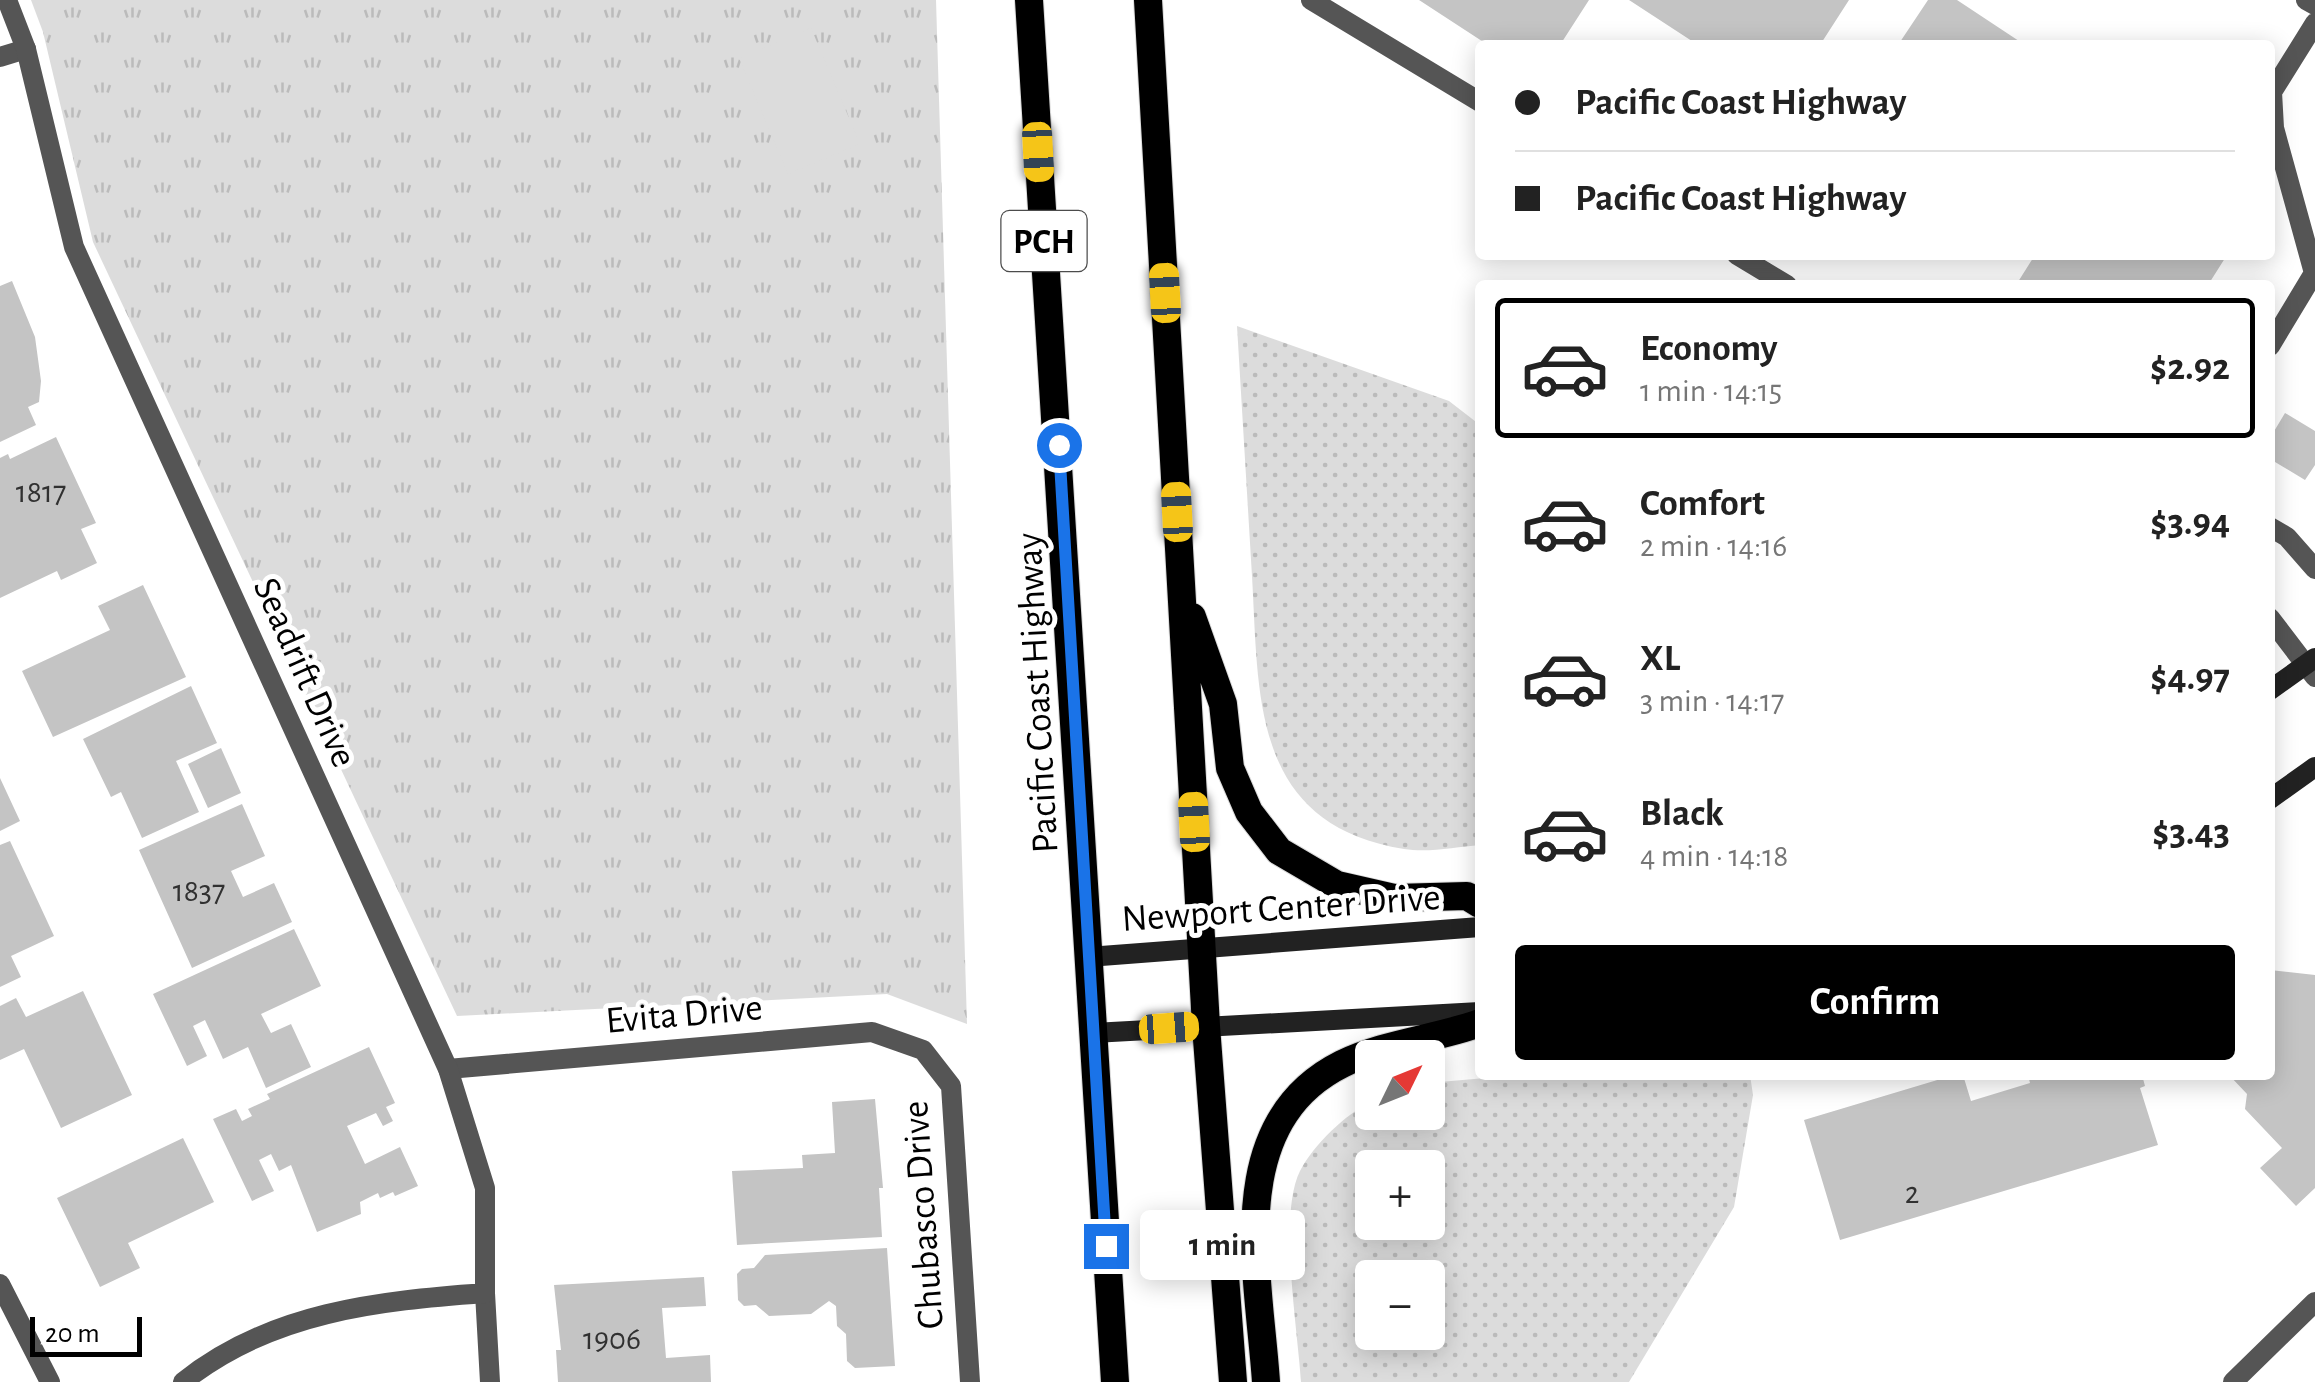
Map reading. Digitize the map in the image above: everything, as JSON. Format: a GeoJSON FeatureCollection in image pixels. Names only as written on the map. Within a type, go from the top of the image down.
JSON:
{"type":"FeatureCollection","features":[{"type":"Feature","properties":{"kind":"highway","name":"Pacific Coast Highway"},"geometry":{"type":"LineString","coordinates":[[1029,0],[1115,1382]]}},
{"type":"Feature","properties":{"kind":"highway"},"geometry":{"type":"LineString","coordinates":[[1148,0],[1206,1026],[1233,1382]]}},
{"type":"Feature","properties":{"kind":"highway"},"geometry":{"type":"LineString","coordinates":[[1181,584],[1223,704],[1230,768],[1249,812],[1279,851],[1337,885],[1394,898],[1467,896],[1475,901]]}},
{"type":"Feature","properties":{"kind":"highway"},"geometry":{"type":"LineString","coordinates":[[1266,1382],[1254,1202],[1264,1151],[1287,1108],[1340,1065],[1387,1046],[1434,1039],[1475,1024]]}},
{"type":"Feature","properties":{"kind":"main road"},"geometry":{"type":"LineString","coordinates":[[2275,687],[2312,667]]}},
{"type":"Feature","properties":{"kind":"main road"},"geometry":{"type":"LineString","coordinates":[[2275,795],[2315,767]]}},
{"type":"Feature","properties":{"kind":"main road","name":"Newport Center Drive"},"geometry":{"type":"LineString","coordinates":[[1088,958],[1475,927]]}},
{"type":"Feature","properties":{"kind":"main road"},"geometry":{"type":"LineString","coordinates":[[1093,1034],[1475,1012]]}},
{"type":"Feature","properties":{"kind":"street","name":"Seadrift Drive"},"geometry":{"type":"LineString","coordinates":[[6,0],[26,49],[74,246],[448,1068],[485,1188],[490,1382]]}},
{"type":"Feature","properties":{"kind":"street"},"geometry":{"type":"LineString","coordinates":[[1311,0],[1475,99]]}},
{"type":"Feature","properties":{"kind":"street"},"geometry":{"type":"LineString","coordinates":[[2306,0],[2315,5]]}},
{"type":"Feature","properties":{"kind":"street"},"geometry":{"type":"LineString","coordinates":[[2275,87],[2315,23]]}},
{"type":"Feature","properties":{"kind":"street"},"geometry":{"type":"LineString","coordinates":[[0,57],[26,49]]}},
{"type":"Feature","properties":{"kind":"street"},"geometry":{"type":"LineString","coordinates":[[2275,132],[2314,273],[2275,338]]}},
{"type":"Feature","properties":{"kind":"street"},"geometry":{"type":"LineString","coordinates":[[1745,260],[1779,280]]}},
{"type":"Feature","properties":{"kind":"street"},"geometry":{"type":"LineString","coordinates":[[2275,530],[2315,569]]}},
{"type":"Feature","properties":{"kind":"street"},"geometry":{"type":"LineString","coordinates":[[2275,624],[2312,667]]}},
{"type":"Feature","properties":{"kind":"street","name":"Evita Drive"},"geometry":{"type":"LineString","coordinates":[[448,1068],[872,1032],[923,1050]]}},
{"type":"Feature","properties":{"kind":"street","name":"Chubasco Drive"},"geometry":{"type":"LineString","coordinates":[[923,1050],[951,1086],[970,1382]]}},
{"type":"Feature","properties":{"kind":"street"},"geometry":{"type":"LineString","coordinates":[[0,1284],[50,1382]]}},
{"type":"Feature","properties":{"kind":"street"},"geometry":{"type":"LineString","coordinates":[[183,1382],[277,1326],[380,1301],[485,1293]]}},
{"type":"Feature","properties":{"kind":"street"},"geometry":{"type":"LineString","coordinates":[[2233,1382],[2315,1302]]}},
{"type":"Feature","properties":{"kind":"green space"},"geometry":{"type":"Polygon","coordinates":[[[31,0],[936,0],[967,1024],[887,994],[457,1016],[93,242],[43,32],[31,0]]]}},
{"type":"Feature","properties":{"kind":"green space"},"geometry":{"type":"Polygon","coordinates":[[[811,28],[860,144],[788,174],[739,58],[811,28]]]}},
{"type":"Feature","properties":{"kind":"green space"},"geometry":{"type":"Polygon","coordinates":[[[1237,326],[1449,401],[1475,421],[1475,846],[1404,849],[1354,835],[1317,813],[1291,784],[1273,749],[1257,666],[1237,326]]]}},
{"type":"Feature","properties":{"kind":"green space"},"geometry":{"type":"Polygon","coordinates":[[[1475,1079],[1751,1080],[1753,1095],[1734,1207],[1629,1382],[1301,1382],[1290,1243],[1294,1190],[1300,1171],[1314,1150],[1355,1112],[1355,1130],[1445,1130],[1445,1082],[1475,1079]]]}},
{"type":"Feature","properties":{"kind":"building"},"geometry":{"type":"Polygon","coordinates":[[[1419,0],[1589,0],[1563,40],[1480,40],[1419,0]]]}},
{"type":"Feature","properties":{"kind":"building"},"geometry":{"type":"Polygon","coordinates":[[[1629,0],[1849,0],[1823,40],[1690,40],[1629,0]]]}},
{"type":"Feature","properties":{"kind":"building"},"geometry":{"type":"Polygon","coordinates":[[[1928,0],[1957,0],[2017,40],[1901,40],[1928,0]]]}},
{"type":"Feature","properties":{"kind":"building"},"geometry":{"type":"Polygon","coordinates":[[[2032,260],[2224,260],[2211,280],[2019,280],[2032,260]]]}},
{"type":"Feature","properties":{"kind":"building"},"geometry":{"type":"Polygon","coordinates":[[[12,281],[35,337],[41,381],[39,402],[28,407],[36,425],[0,442],[0,286],[12,281]]]}},
{"type":"Feature","properties":{"kind":"building"},"geometry":{"type":"Polygon","coordinates":[[[2285,413],[2315,431],[2315,465],[2305,480],[2275,462],[2275,430],[2285,413]]]}},
{"type":"Feature","properties":{"kind":"building"},"geometry":{"type":"Polygon","coordinates":[[[56,437],[96,523],[81,529],[97,563],[61,580],[57,571],[0,598],[0,458],[8,454],[10,459],[56,437]]]}},
{"type":"Feature","properties":{"kind":"building"},"geometry":{"type":"Polygon","coordinates":[[[143,585],[186,677],[53,737],[22,671],[110,630],[98,606],[143,585]]]}},
{"type":"Feature","properties":{"kind":"building"},"geometry":{"type":"Polygon","coordinates":[[[191,686],[217,743],[176,761],[199,812],[142,838],[121,792],[111,797],[83,739],[191,686]]]}},
{"type":"Feature","properties":{"kind":"building"},"geometry":{"type":"Polygon","coordinates":[[[221,748],[241,793],[208,808],[188,764],[221,748]]]}},
{"type":"Feature","properties":{"kind":"building"},"geometry":{"type":"Polygon","coordinates":[[[0,778],[20,821],[0,831],[0,778]]]}},
{"type":"Feature","properties":{"kind":"building"},"geometry":{"type":"Polygon","coordinates":[[[242,804],[265,856],[231,871],[243,897],[274,883],[292,922],[192,968],[139,850],[242,804]]]}},
{"type":"Feature","properties":{"kind":"building"},"geometry":{"type":"Polygon","coordinates":[[[10,841],[54,936],[11,956],[21,977],[0,987],[0,845],[10,841]]]}},
{"type":"Feature","properties":{"kind":"building"},"geometry":{"type":"Polygon","coordinates":[[[294,929],[321,986],[261,1014],[271,1033],[291,1024],[311,1067],[266,1088],[248,1047],[223,1059],[205,1020],[193,1026],[207,1056],[187,1066],[153,994],[294,929]]]}},
{"type":"Feature","properties":{"kind":"building"},"geometry":{"type":"Polygon","coordinates":[[[2275,971],[2315,975],[2315,1188],[2296,1206],[2260,1168],[2282,1148],[2245,1109],[2247,1094],[2234,1080],[2275,1080],[2275,971]]]}},
{"type":"Feature","properties":{"kind":"building"},"geometry":{"type":"Polygon","coordinates":[[[83,991],[132,1095],[61,1128],[24,1049],[0,1060],[0,1006],[16,998],[26,1017],[83,991]]]}},
{"type":"Feature","properties":{"kind":"building"},"geometry":{"type":"Polygon","coordinates":[[[369,1047],[395,1103],[386,1107],[393,1121],[383,1126],[376,1113],[347,1126],[365,1164],[400,1147],[418,1186],[395,1196],[393,1192],[380,1198],[378,1193],[360,1202],[361,1214],[317,1232],[291,1165],[279,1171],[271,1154],[259,1160],[274,1191],[252,1201],[213,1119],[236,1109],[242,1121],[252,1116],[248,1109],[270,1099],[267,1094],[369,1047]]]}},
{"type":"Feature","properties":{"kind":"building"},"geometry":{"type":"Polygon","coordinates":[[[1937,1080],[1965,1080],[1971,1101],[2030,1083],[2029,1080],[2143,1080],[2145,1086],[2140,1088],[2158,1145],[1840,1240],[1804,1120],[1937,1080]]]}},
{"type":"Feature","properties":{"kind":"building"},"geometry":{"type":"Polygon","coordinates":[[[875,1099],[883,1188],[879,1188],[882,1237],[737,1245],[732,1171],[803,1168],[802,1155],[835,1153],[832,1102],[875,1099]]]}},
{"type":"Feature","properties":{"kind":"building"},"geometry":{"type":"Polygon","coordinates":[[[183,1138],[214,1202],[128,1243],[140,1268],[100,1287],[57,1198],[183,1138]]]}},
{"type":"Feature","properties":{"kind":"building"},"geometry":{"type":"Polygon","coordinates":[[[887,1248],[895,1366],[855,1368],[847,1361],[846,1334],[837,1326],[836,1306],[829,1301],[811,1314],[769,1316],[756,1305],[744,1306],[738,1300],[737,1274],[742,1269],[754,1268],[765,1255],[887,1248]]]}},
{"type":"Feature","properties":{"kind":"building"},"geometry":{"type":"Polygon","coordinates":[[[704,1277],[706,1306],[662,1308],[666,1358],[710,1355],[711,1382],[558,1382],[556,1350],[561,1350],[554,1285],[704,1277]]]}},
{"type":"Feature","properties":{"kind":"route"},"geometry":{"type":"LineString","coordinates":[[1059,445],[1106,1246]]}}]}
